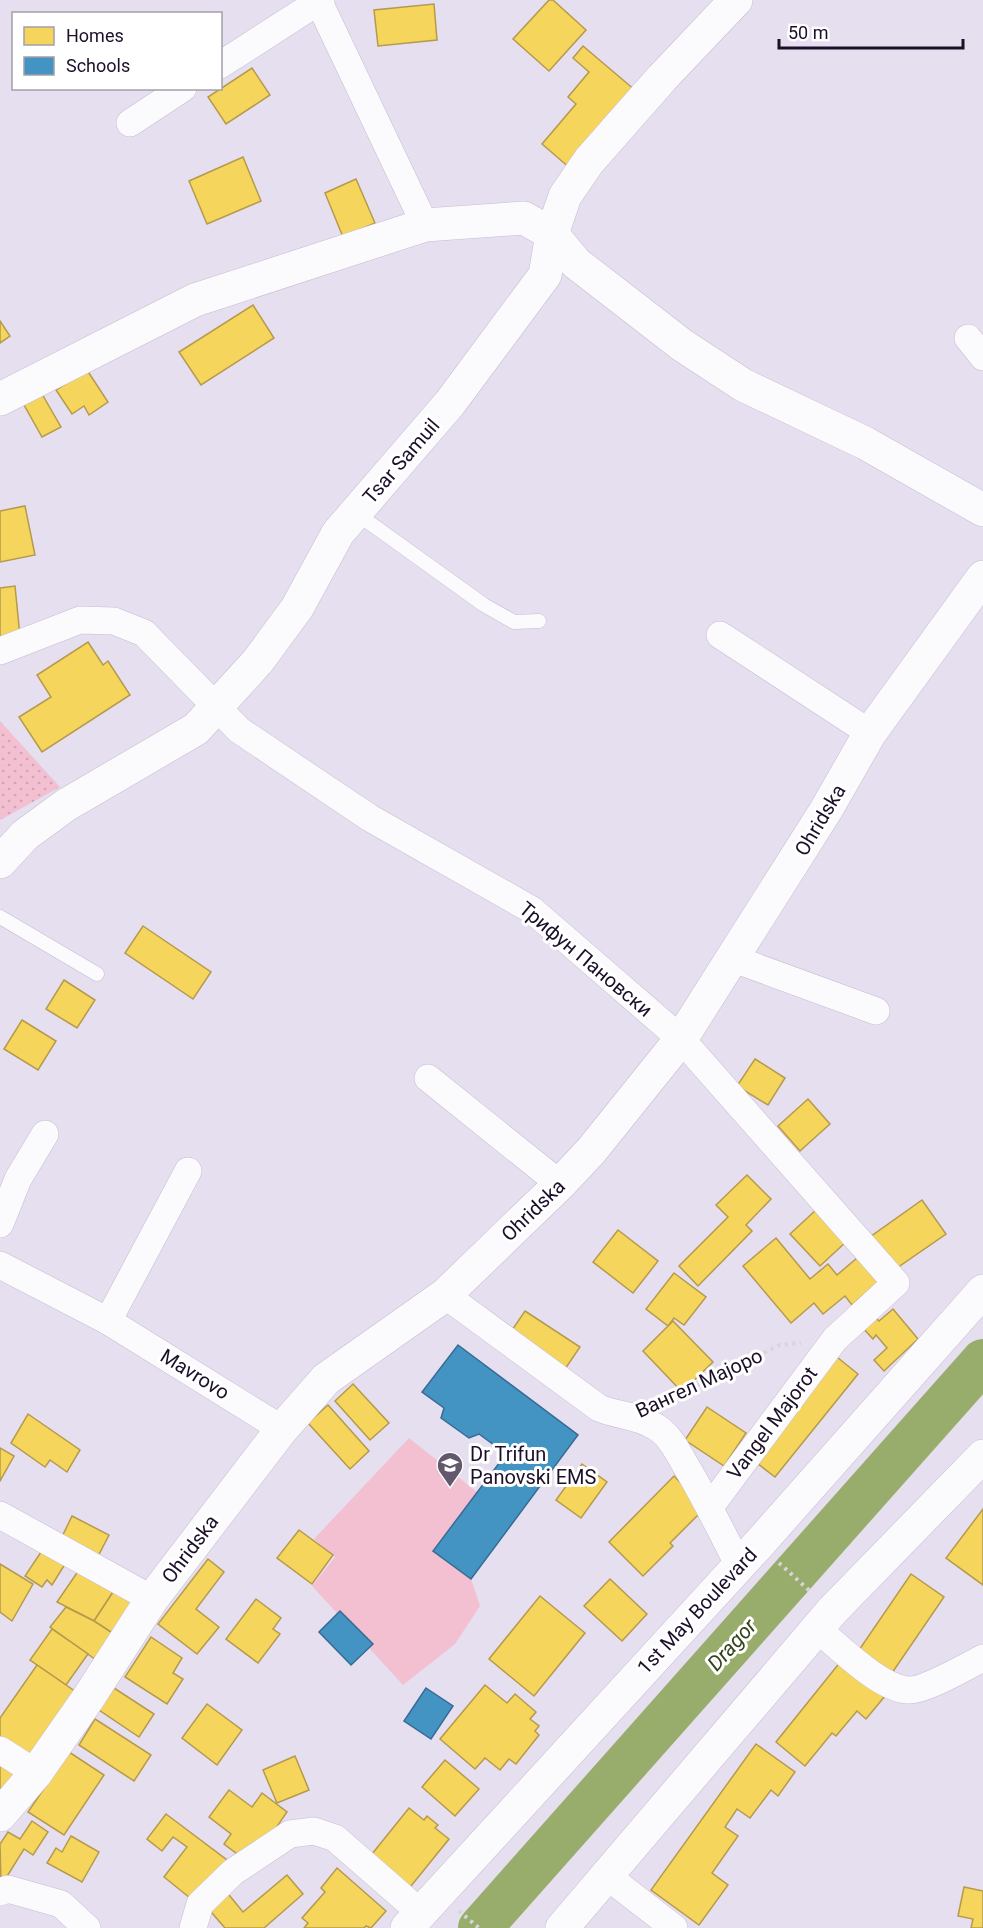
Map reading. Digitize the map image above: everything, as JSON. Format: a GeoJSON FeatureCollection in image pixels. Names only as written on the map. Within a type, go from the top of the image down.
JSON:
{"type":"FeatureCollection","features":[{"type":"Feature","properties":{"kind":"street","name":"Tsar Samuil"},"geometry":{"type":"LineString","coordinates":[[0,862],[26,835],[66,805],[196,729],[258,661],[297,608],[338,533],[450,403],[544,275],[552,234],[565,196],[589,161],[662,78],[736,0]]}},
{"type":"Feature","properties":{"kind":"street"},"geometry":{"type":"LineString","coordinates":[[222,64],[320,1],[425,225]]}},
{"type":"Feature","properties":{"kind":"street"},"geometry":{"type":"LineString","coordinates":[[130,123],[180,90]]}},
{"type":"Feature","properties":{"kind":"street"},"geometry":{"type":"LineString","coordinates":[[0,399],[195,300],[425,225],[524,218],[552,234],[576,263],[682,345],[735,379],[865,443],[983,510]]}},
{"type":"Feature","properties":{"kind":"street"},"geometry":{"type":"LineString","coordinates":[[941,636],[983,577]]}},
{"type":"Feature","properties":{"kind":"street","name":"Ohridska"},"geometry":{"type":"LineString","coordinates":[[0,1815],[36,1773],[89,1697],[152,1599],[282,1429],[326,1379],[445,1295],[560,1184],[591,1150],[681,1039],[734,959],[826,810],[870,733],[941,636],[983,606]]}},
{"type":"Feature","properties":{"kind":"street","name":"Трифун Пановски"},"geometry":{"type":"LineString","coordinates":[[0,651],[80,620],[114,621],[144,633],[239,730],[370,818],[532,910],[681,1039],[896,1283],[835,1340]]}},
{"type":"Feature","properties":{"kind":"street"},"geometry":{"type":"LineString","coordinates":[[720,635],[870,733]]}},
{"type":"Feature","properties":{"kind":"street"},"geometry":{"type":"LineString","coordinates":[[734,959],[876,1011]]}},
{"type":"Feature","properties":{"kind":"street"},"geometry":{"type":"LineString","coordinates":[[428,1078],[560,1184]]}},
{"type":"Feature","properties":{"kind":"street"},"geometry":{"type":"LineString","coordinates":[[0,1224],[18,1179],[45,1134]]}},
{"type":"Feature","properties":{"kind":"street"},"geometry":{"type":"LineString","coordinates":[[108,1321],[188,1172]]}},
{"type":"Feature","properties":{"kind":"street","name":"Mavrovo"},"geometry":{"type":"LineString","coordinates":[[0,1265],[108,1321],[282,1429]]}},
{"type":"Feature","properties":{"kind":"street","name":"1st May Boulevard"},"geometry":{"type":"LineString","coordinates":[[414,1920],[739,1566],[983,1291]]}},
{"type":"Feature","properties":{"kind":"street","name":"Вангел Мајоро"},"geometry":{"type":"LineString","coordinates":[[445,1295],[599,1408],[614,1414],[634,1416]]}},
{"type":"Feature","properties":{"kind":"street","name":"Vangel Majorot"},"geometry":{"type":"LineString","coordinates":[[710,1507],[835,1340]]}},
{"type":"Feature","properties":{"kind":"street"},"geometry":{"type":"LineString","coordinates":[[634,1416],[655,1425],[668,1436],[710,1507],[739,1566]]}},
{"type":"Feature","properties":{"kind":"street"},"geometry":{"type":"LineString","coordinates":[[562,1928],[832,1611],[983,1456]]}},
{"type":"Feature","properties":{"kind":"street"},"geometry":{"type":"LineString","coordinates":[[0,1515],[152,1599]]}},
{"type":"Feature","properties":{"kind":"street"},"geometry":{"type":"LineString","coordinates":[[817,1629],[879,1681],[908,1691],[927,1685],[983,1658]]}},
{"type":"Feature","properties":{"kind":"street"},"geometry":{"type":"LineString","coordinates":[[0,1750],[36,1773]]}},
{"type":"Feature","properties":{"kind":"street"},"geometry":{"type":"LineString","coordinates":[[193,1928],[200,1904],[233,1872],[290,1834],[314,1830],[334,1838],[414,1920]]}},
{"type":"Feature","properties":{"kind":"street"},"geometry":{"type":"LineString","coordinates":[[607,1876],[674,1928]]}},
{"type":"Feature","properties":{"kind":"street"},"geometry":{"type":"LineString","coordinates":[[0,1892],[8,1889],[61,1904],[87,1928]]}},
{"type":"Feature","properties":{"kind":"lane"},"geometry":{"type":"LineString","coordinates":[[356,513],[483,605],[514,622],[539,621]]}},
{"type":"Feature","properties":{"kind":"lane"},"geometry":{"type":"LineString","coordinates":[[0,917],[97,974]]}},
{"type":"Feature","properties":{"kind":"path","name":"Вангел Мајоро"},"geometry":{"type":"LineString","coordinates":[[634,1416],[780,1345],[835,1340]]}},
{"type":"Feature","properties":{"kind":"path"},"geometry":{"type":"LineString","coordinates":[[776,1561],[809,1590]]}},
{"type":"Feature","properties":{"kind":"path"},"geometry":{"type":"LineString","coordinates":[[459,1911],[479,1928]]}},
{"type":"Feature","properties":{"kind":"shaded area"},"geometry":{"type":"Polygon","coordinates":[[[0,721],[60,787],[0,820],[0,721]]]}},
{"type":"Feature","properties":{"kind":"shaded area"},"geometry":{"type":"Polygon","coordinates":[[[409,1438],[477,1492],[433,1550],[471,1579],[480,1606],[455,1644],[403,1685],[312,1586],[335,1557],[314,1539],[409,1438]]]}},
{"type":"Feature","properties":{"kind":"building: Homes"},"geometry":{"type":"Polygon","coordinates":[[[549,0],[553,0],[586,30],[549,71],[513,39],[549,0]]]}},
{"type":"Feature","properties":{"kind":"building: Homes"},"geometry":{"type":"Polygon","coordinates":[[[434,4],[437,40],[378,46],[374,10],[434,4]]]}},
{"type":"Feature","properties":{"kind":"building: Homes"},"geometry":{"type":"Polygon","coordinates":[[[583,46],[636,91],[571,169],[542,144],[576,104],[568,97],[589,72],[573,58],[583,46]]]}},
{"type":"Feature","properties":{"kind":"building: Homes"},"geometry":{"type":"Polygon","coordinates":[[[252,68],[270,95],[226,124],[208,97],[222,90],[252,68]]]}},
{"type":"Feature","properties":{"kind":"building: Homes"},"geometry":{"type":"Polygon","coordinates":[[[243,157],[261,201],[207,224],[189,181],[243,157]]]}},
{"type":"Feature","properties":{"kind":"building: Homes"},"geometry":{"type":"Polygon","coordinates":[[[356,179],[375,223],[343,237],[325,193],[356,179]]]}},
{"type":"Feature","properties":{"kind":"building: Homes"},"geometry":{"type":"Polygon","coordinates":[[[253,305],[274,338],[201,385],[179,352],[253,305]]]}},
{"type":"Feature","properties":{"kind":"building: Homes"},"geometry":{"type":"Polygon","coordinates":[[[0,321],[10,336],[0,343],[0,321]]]}},
{"type":"Feature","properties":{"kind":"building: Homes"},"geometry":{"type":"Polygon","coordinates":[[[87,370],[108,402],[89,415],[84,406],[72,414],[56,390],[87,370]]]}},
{"type":"Feature","properties":{"kind":"building: Homes"},"geometry":{"type":"Polygon","coordinates":[[[42,394],[61,427],[42,437],[24,405],[42,394]]]}},
{"type":"Feature","properties":{"kind":"building: Homes"},"geometry":{"type":"Polygon","coordinates":[[[25,506],[35,555],[0,562],[0,511],[25,506]]]}},
{"type":"Feature","properties":{"kind":"building: Homes"},"geometry":{"type":"Polygon","coordinates":[[[15,586],[20,636],[0,638],[0,588],[15,586]]]}},
{"type":"Feature","properties":{"kind":"building: Homes"},"geometry":{"type":"Polygon","coordinates":[[[88,642],[103,665],[108,661],[130,695],[42,752],[19,717],[51,697],[37,675],[88,642]]]}},
{"type":"Feature","properties":{"kind":"building: Homes"},"geometry":{"type":"Polygon","coordinates":[[[143,926],[211,972],[193,999],[125,953],[143,926]]]}},
{"type":"Feature","properties":{"kind":"building: Homes"},"geometry":{"type":"Polygon","coordinates":[[[64,980],[95,1000],[77,1028],[46,1009],[64,980]]]}},
{"type":"Feature","properties":{"kind":"building: Homes"},"geometry":{"type":"Polygon","coordinates":[[[22,1020],[56,1041],[38,1070],[4,1049],[22,1020]]]}},
{"type":"Feature","properties":{"kind":"building: Homes"},"geometry":{"type":"Polygon","coordinates":[[[755,1059],[785,1078],[768,1105],[737,1086],[755,1059]]]}},
{"type":"Feature","properties":{"kind":"building: Homes"},"geometry":{"type":"Polygon","coordinates":[[[808,1099],[830,1124],[800,1151],[778,1126],[808,1099]]]}},
{"type":"Feature","properties":{"kind":"building: Homes"},"geometry":{"type":"Polygon","coordinates":[[[747,1175],[771,1199],[746,1225],[752,1231],[698,1286],[679,1266],[728,1217],[716,1205],[747,1175]]]}},
{"type":"Feature","properties":{"kind":"building: Homes"},"geometry":{"type":"Polygon","coordinates":[[[922,1200],[946,1234],[894,1270],[870,1237],[922,1200]]]}},
{"type":"Feature","properties":{"kind":"building: Homes"},"geometry":{"type":"Polygon","coordinates":[[[817,1209],[847,1241],[820,1266],[790,1234],[817,1209]]]}},
{"type":"Feature","properties":{"kind":"building: Homes"},"geometry":{"type":"Polygon","coordinates":[[[618,1230],[658,1261],[633,1293],[593,1262],[618,1230]]]}},
{"type":"Feature","properties":{"kind":"building: Homes"},"geometry":{"type":"Polygon","coordinates":[[[776,1238],[810,1279],[828,1264],[837,1275],[857,1258],[878,1282],[852,1305],[845,1296],[823,1314],[814,1303],[791,1323],[743,1266],[776,1238]]]}},
{"type":"Feature","properties":{"kind":"building: Homes"},"geometry":{"type":"Polygon","coordinates":[[[674,1273],[706,1297],[684,1325],[674,1318],[668,1326],[646,1309],[674,1273]]]}},
{"type":"Feature","properties":{"kind":"building: Homes"},"geometry":{"type":"Polygon","coordinates":[[[893,1309],[918,1339],[884,1371],[874,1360],[887,1348],[876,1335],[873,1339],[862,1327],[874,1316],[879,1321],[893,1309]]]}},
{"type":"Feature","properties":{"kind":"building: Homes"},"geometry":{"type":"Polygon","coordinates":[[[525,1311],[580,1347],[563,1372],[508,1336],[525,1311]]]}},
{"type":"Feature","properties":{"kind":"building: Homes"},"geometry":{"type":"Polygon","coordinates":[[[673,1321],[713,1362],[682,1392],[643,1351],[673,1321]]]}},
{"type":"Feature","properties":{"kind":"building: Homes"},"geometry":{"type":"Polygon","coordinates":[[[832,1353],[858,1374],[775,1477],[749,1457],[832,1353]]]}},
{"type":"Feature","properties":{"kind":"building: Homes"},"geometry":{"type":"Polygon","coordinates":[[[353,1384],[389,1423],[370,1440],[335,1401],[353,1384]]]}},
{"type":"Feature","properties":{"kind":"building: Homes"},"geometry":{"type":"Polygon","coordinates":[[[328,1405],[369,1451],[350,1469],[308,1423],[328,1405]]]}},
{"type":"Feature","properties":{"kind":"building: Homes"},"geometry":{"type":"Polygon","coordinates":[[[707,1407],[746,1433],[724,1466],[685,1440],[707,1407]]]}},
{"type":"Feature","properties":{"kind":"building: Homes"},"geometry":{"type":"Polygon","coordinates":[[[28,1414],[80,1450],[67,1472],[50,1460],[45,1467],[11,1443],[28,1414]]]}},
{"type":"Feature","properties":{"kind":"building: Homes"},"geometry":{"type":"Polygon","coordinates":[[[0,1448],[14,1456],[0,1481],[0,1448]]]}},
{"type":"Feature","properties":{"kind":"building: Homes"},"geometry":{"type":"Polygon","coordinates":[[[582,1464],[607,1482],[581,1518],[556,1500],[582,1464]]]}},
{"type":"Feature","properties":{"kind":"building: Homes"},"geometry":{"type":"Polygon","coordinates":[[[674,1476],[705,1508],[670,1543],[673,1546],[643,1576],[609,1542],[674,1476]]]}},
{"type":"Feature","properties":{"kind":"building: Homes"},"geometry":{"type":"Polygon","coordinates":[[[983,1509],[983,1585],[946,1558],[983,1509]]]}},
{"type":"Feature","properties":{"kind":"building: Homes"},"geometry":{"type":"Polygon","coordinates":[[[72,1516],[109,1535],[95,1562],[59,1543],[72,1516]]]}},
{"type":"Feature","properties":{"kind":"building: Homes"},"geometry":{"type":"Polygon","coordinates":[[[299,1530],[333,1555],[312,1584],[277,1558],[299,1530]]]}},
{"type":"Feature","properties":{"kind":"building: Homes"},"geometry":{"type":"Polygon","coordinates":[[[45,1546],[67,1561],[52,1585],[47,1580],[42,1587],[25,1576],[45,1546]]]}},
{"type":"Feature","properties":{"kind":"building: Homes"},"geometry":{"type":"Polygon","coordinates":[[[208,1559],[224,1572],[196,1609],[219,1627],[197,1654],[158,1624],[208,1559]]]}},
{"type":"Feature","properties":{"kind":"building: Homes"},"geometry":{"type":"Polygon","coordinates":[[[0,1564],[33,1584],[12,1621],[0,1612],[0,1564]]]}},
{"type":"Feature","properties":{"kind":"building: Homes"},"geometry":{"type":"Polygon","coordinates":[[[81,1567],[115,1589],[94,1621],[57,1602],[81,1567]]]}},
{"type":"Feature","properties":{"kind":"building: Homes"},"geometry":{"type":"Polygon","coordinates":[[[911,1574],[944,1597],[892,1673],[859,1650],[911,1574]]]}},
{"type":"Feature","properties":{"kind":"building: Homes"},"geometry":{"type":"Polygon","coordinates":[[[610,1579],[647,1614],[622,1641],[584,1606],[610,1579]]]}},
{"type":"Feature","properties":{"kind":"building: Homes"},"geometry":{"type":"Polygon","coordinates":[[[115,1589],[137,1603],[117,1636],[94,1621],[115,1589]]]}},
{"type":"Feature","properties":{"kind":"building: Homes"},"geometry":{"type":"Polygon","coordinates":[[[540,1596],[585,1633],[534,1696],[489,1659],[540,1596]]]}},
{"type":"Feature","properties":{"kind":"building: Homes"},"geometry":{"type":"Polygon","coordinates":[[[256,1599],[281,1618],[273,1629],[280,1634],[258,1663],[226,1639],[256,1599]]]}},
{"type":"Feature","properties":{"kind":"building: Homes"},"geometry":{"type":"Polygon","coordinates":[[[66,1607],[117,1636],[99,1662],[50,1627],[66,1607]]]}},
{"type":"Feature","properties":{"kind":"building: Homes"},"geometry":{"type":"Polygon","coordinates":[[[52,1629],[88,1654],[66,1685],[30,1660],[52,1629]]]}},
{"type":"Feature","properties":{"kind":"building: Homes"},"geometry":{"type":"Polygon","coordinates":[[[151,1637],[182,1658],[173,1673],[183,1679],[167,1704],[125,1677],[151,1637]]]}},
{"type":"Feature","properties":{"kind":"building: Homes"},"geometry":{"type":"Polygon","coordinates":[[[841,1661],[885,1696],[866,1719],[857,1711],[836,1736],[832,1733],[805,1766],[776,1742],[841,1661]]]}},
{"type":"Feature","properties":{"kind":"building: Homes"},"geometry":{"type":"Polygon","coordinates":[[[37,1665],[79,1694],[33,1761],[0,1747],[0,1718],[37,1665]]]}},
{"type":"Feature","properties":{"kind":"building: Homes"},"geometry":{"type":"Polygon","coordinates":[[[485,1685],[507,1703],[515,1694],[536,1712],[530,1719],[539,1726],[535,1731],[539,1735],[516,1764],[509,1759],[500,1770],[485,1758],[475,1769],[440,1739],[485,1685]]]}},
{"type":"Feature","properties":{"kind":"building: Homes"},"geometry":{"type":"Polygon","coordinates":[[[114,1688],[154,1714],[139,1737],[99,1710],[114,1688]]]}},
{"type":"Feature","properties":{"kind":"building: Homes"},"geometry":{"type":"Polygon","coordinates":[[[207,1704],[242,1730],[217,1765],[182,1738],[207,1704]]]}},
{"type":"Feature","properties":{"kind":"building: Homes"},"geometry":{"type":"Polygon","coordinates":[[[95,1719],[151,1755],[134,1781],[79,1745],[95,1719]]]}},
{"type":"Feature","properties":{"kind":"building: Homes"},"geometry":{"type":"Polygon","coordinates":[[[756,1744],[795,1772],[778,1796],[771,1790],[750,1818],[737,1809],[725,1827],[738,1836],[712,1873],[728,1885],[699,1925],[651,1890],[756,1744]]]}},
{"type":"Feature","properties":{"kind":"building: Homes"},"geometry":{"type":"Polygon","coordinates":[[[69,1752],[104,1775],[64,1835],[28,1812],[69,1752]]]}},
{"type":"Feature","properties":{"kind":"building: Homes"},"geometry":{"type":"Polygon","coordinates":[[[0,1755],[19,1768],[0,1795],[0,1755]]]}},
{"type":"Feature","properties":{"kind":"building: Homes"},"geometry":{"type":"Polygon","coordinates":[[[295,1756],[309,1790],[277,1803],[263,1770],[295,1756]]]}},
{"type":"Feature","properties":{"kind":"building: Homes"},"geometry":{"type":"Polygon","coordinates":[[[445,1760],[479,1789],[455,1816],[422,1787],[445,1760]]]}},
{"type":"Feature","properties":{"kind":"building: Homes"},"geometry":{"type":"Polygon","coordinates":[[[229,1790],[252,1807],[262,1793],[287,1812],[267,1841],[244,1859],[224,1844],[231,1834],[209,1817],[229,1790]]]}},
{"type":"Feature","properties":{"kind":"building: Homes"},"geometry":{"type":"Polygon","coordinates":[[[409,1808],[424,1820],[427,1816],[438,1825],[435,1828],[449,1839],[407,1891],[368,1859],[409,1808]]]}},
{"type":"Feature","properties":{"kind":"building: Homes"},"geometry":{"type":"Polygon","coordinates":[[[166,1814],[227,1860],[195,1902],[164,1877],[187,1847],[173,1837],[162,1851],[147,1839],[166,1814]]]}},
{"type":"Feature","properties":{"kind":"building: Homes"},"geometry":{"type":"Polygon","coordinates":[[[32,1821],[48,1832],[33,1855],[24,1849],[1,1886],[0,1844],[8,1832],[20,1839],[32,1821]]]}},
{"type":"Feature","properties":{"kind":"building: Homes"},"geometry":{"type":"Polygon","coordinates":[[[71,1836],[99,1852],[82,1882],[47,1863],[56,1848],[62,1852],[71,1836]]]}},
{"type":"Feature","properties":{"kind":"building: Homes"},"geometry":{"type":"Polygon","coordinates":[[[337,1868],[386,1911],[371,1928],[366,1926],[364,1928],[304,1928],[308,1923],[302,1918],[325,1892],[321,1888],[337,1868]]]}},
{"type":"Feature","properties":{"kind":"building: Homes"},"geometry":{"type":"Polygon","coordinates":[[[287,1875],[303,1894],[264,1928],[225,1928],[206,1906],[225,1890],[243,1912],[287,1875]]]}},
{"type":"Feature","properties":{"kind":"building: Homes"},"geometry":{"type":"Polygon","coordinates":[[[964,1887],[983,1891],[983,1928],[971,1928],[973,1919],[958,1916],[964,1887]]]}},
{"type":"Feature","properties":{"kind":"building: Schools"},"geometry":{"type":"Polygon","coordinates":[[[458,1345],[578,1435],[471,1579],[433,1551],[506,1454],[479,1434],[469,1438],[441,1418],[444,1408],[422,1392],[458,1345]]]}},
{"type":"Feature","properties":{"kind":"building: Schools"},"geometry":{"type":"Polygon","coordinates":[[[340,1611],[373,1644],[351,1665],[319,1632],[340,1611]]]}},
{"type":"Feature","properties":{"kind":"building: Schools"},"geometry":{"type":"Polygon","coordinates":[[[426,1688],[453,1706],[431,1739],[404,1721],[426,1688]]]}},
{"type":"Feature","properties":{"kind":"waterway","name":"Dragor"},"geometry":{"type":"LineString","coordinates":[[480,1928],[983,1361]]}},
{"type":"Feature","properties":{"kind":"place","name":"Dr Trifun Panovski EMS"},"geometry":{"type":"Point","coordinates":[450,1488]}}]}
